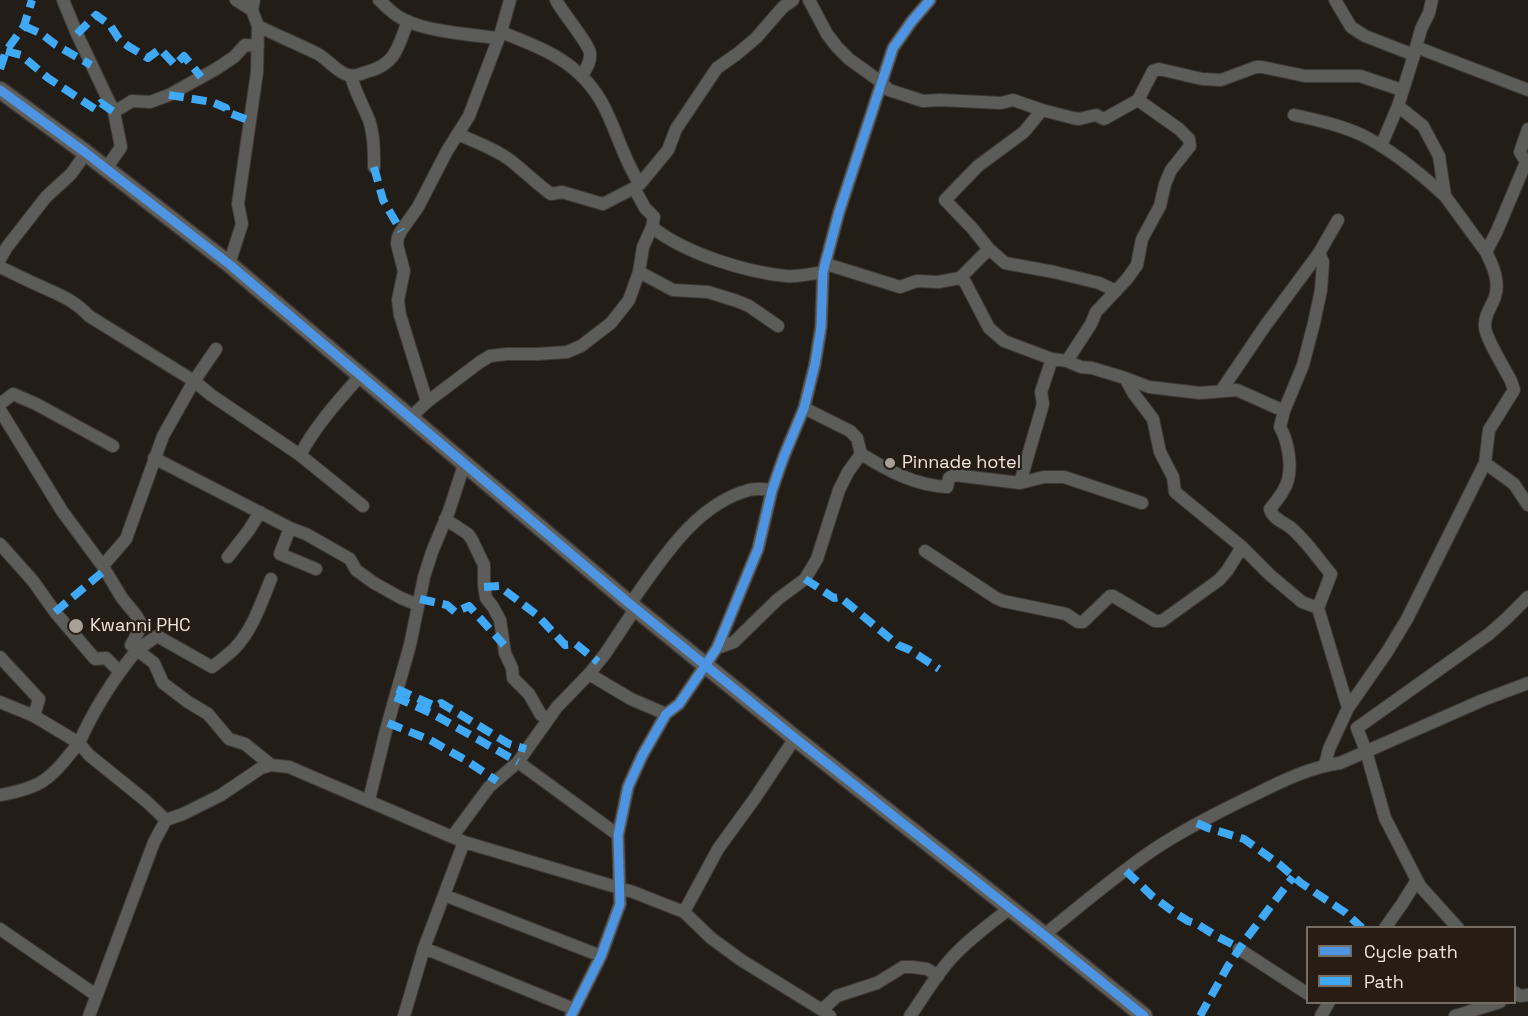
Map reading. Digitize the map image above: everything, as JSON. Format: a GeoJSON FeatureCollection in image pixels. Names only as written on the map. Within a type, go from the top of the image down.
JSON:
{"type":"FeatureCollection","features":[{"type":"Feature","properties":{"kind":"street"},"geometry":{"type":"LineString","coordinates":[[63,0],[114,112],[121,147],[106,169]]}},
{"type":"Feature","properties":{"kind":"street"},"geometry":{"type":"LineString","coordinates":[[229,264],[242,224],[238,204],[257,72],[258,46],[258,26],[253,5],[236,0]]}},
{"type":"Feature","properties":{"kind":"street"},"geometry":{"type":"LineString","coordinates":[[379,0],[402,19],[408,21],[427,27],[499,35],[562,59],[582,76],[608,114],[645,207],[654,217],[643,247],[639,272],[629,300],[611,323],[581,346],[567,352],[490,356],[427,402],[416,412],[414,421]]}},
{"type":"Feature","properties":{"kind":"street"},"geometry":{"type":"LineString","coordinates":[[427,402],[400,315],[398,300],[404,271],[397,244],[401,231],[418,207],[447,151],[469,116],[510,0]]}},
{"type":"Feature","properties":{"kind":"street"},"geometry":{"type":"LineString","coordinates":[[556,0],[591,53],[588,67],[582,76]]}},
{"type":"Feature","properties":{"kind":"street"},"geometry":{"type":"LineString","coordinates":[[458,134],[492,149],[551,194],[562,192],[603,204],[637,186],[668,150],[676,129],[717,68],[756,38],[783,7],[793,0]]}},
{"type":"Feature","properties":{"kind":"street"},"geometry":{"type":"LineString","coordinates":[[809,0],[827,34],[849,59],[889,90],[922,101],[1001,103],[1013,100],[1073,118],[1096,115],[1104,119],[1138,100],[1153,71],[1159,69],[1202,79],[1221,80],[1262,66],[1305,76],[1360,76],[1402,90]]}},
{"type":"Feature","properties":{"kind":"street"},"geometry":{"type":"LineString","coordinates":[[424,948],[573,1013],[601,956],[620,904],[618,835],[628,787],[642,756],[666,714],[680,704],[717,648],[758,549],[772,490],[804,408],[815,364],[821,327],[824,268],[839,212],[893,48],[930,0]]}},
{"type":"Feature","properties":{"kind":"street"},"geometry":{"type":"LineString","coordinates":[[1335,0],[1351,27],[1365,36],[1528,90]]}},
{"type":"Feature","properties":{"kind":"street"},"geometry":{"type":"LineString","coordinates":[[1381,146],[1398,106],[1432,0]]}},
{"type":"Feature","properties":{"kind":"street"},"geometry":{"type":"LineString","coordinates":[[258,26],[322,56],[346,75],[351,76],[384,66],[394,56],[408,21]]}},
{"type":"Feature","properties":{"kind":"street"},"geometry":{"type":"LineString","coordinates":[[114,112],[132,101],[150,102],[160,99],[216,69],[234,57],[245,45],[258,46]]}},
{"type":"Feature","properties":{"kind":"street"},"geometry":{"type":"LineString","coordinates":[[351,76],[370,122],[374,167]]}},
{"type":"Feature","properties":{"kind":"street"},"geometry":{"type":"LineString","coordinates":[[0,90],[86,153],[229,264],[632,607],[1144,1016]]}},
{"type":"Feature","properties":{"kind":"street"},"geometry":{"type":"LineString","coordinates":[[1067,361],[1091,324],[1096,312],[1137,265],[1142,239],[1160,206],[1171,170],[1190,146],[1190,139],[1179,129],[1138,100]]}},
{"type":"Feature","properties":{"kind":"street"},"geometry":{"type":"LineString","coordinates":[[1398,106],[1423,126],[1439,156],[1445,196]]}},
{"type":"Feature","properties":{"kind":"street"},"geometry":{"type":"LineString","coordinates":[[1042,110],[1024,132],[978,166],[945,200],[989,249],[1009,264],[1098,283],[1116,291]]}},
{"type":"Feature","properties":{"kind":"street"},"geometry":{"type":"LineString","coordinates":[[1294,115],[1326,122],[1361,135],[1421,174],[1445,196],[1486,252],[1492,264],[1497,283],[1495,297],[1485,315],[1484,330],[1514,390],[1489,430],[1485,463],[1407,619],[1348,708],[1324,765]]}},
{"type":"Feature","properties":{"kind":"street"},"geometry":{"type":"LineString","coordinates":[[1486,252],[1526,162],[1520,152],[1528,129]]}},
{"type":"Feature","properties":{"kind":"street"},"geometry":{"type":"LineString","coordinates":[[0,259],[6,247],[46,197],[71,174],[86,153]]}},
{"type":"Feature","properties":{"kind":"street"},"geometry":{"type":"LineString","coordinates":[[1221,391],[1319,253],[1338,219]]}},
{"type":"Feature","properties":{"kind":"street"},"geometry":{"type":"LineString","coordinates":[[652,227],[684,246],[741,268],[786,276],[824,268],[900,287],[917,280],[938,282],[960,278],[989,249]]}},
{"type":"Feature","properties":{"kind":"street"},"geometry":{"type":"LineString","coordinates":[[1319,253],[1323,262],[1322,290],[1303,365],[1284,411],[1280,427],[1286,436],[1288,480],[1270,512],[1302,538],[1331,574],[1318,608],[1348,708]]}},
{"type":"Feature","properties":{"kind":"street"},"geometry":{"type":"LineString","coordinates":[[0,267],[78,304],[89,316],[194,381],[300,455],[363,506]]}},
{"type":"Feature","properties":{"kind":"street"},"geometry":{"type":"LineString","coordinates":[[639,272],[673,290],[708,292],[737,301],[749,306],[778,326]]}},
{"type":"Feature","properties":{"kind":"street"},"geometry":{"type":"LineString","coordinates":[[960,278],[965,282],[989,328],[1004,341],[1149,387],[1200,393],[1237,390],[1284,411]]}},
{"type":"Feature","properties":{"kind":"street"},"geometry":{"type":"LineString","coordinates":[[102,565],[126,539],[163,435],[194,381],[216,349]]}},
{"type":"Feature","properties":{"kind":"street"},"geometry":{"type":"LineString","coordinates":[[1020,483],[1043,404],[1041,392],[1052,358]]}},
{"type":"Feature","properties":{"kind":"street"},"geometry":{"type":"LineString","coordinates":[[300,455],[327,413],[360,376]]}},
{"type":"Feature","properties":{"kind":"street"},"geometry":{"type":"LineString","coordinates":[[1125,378],[1153,419],[1160,452],[1173,477],[1175,492],[1242,547],[1302,602],[1318,608]]}},
{"type":"Feature","properties":{"kind":"street"},"geometry":{"type":"LineString","coordinates":[[0,404],[13,394],[113,446]]}},
{"type":"Feature","properties":{"kind":"street"},"geometry":{"type":"LineString","coordinates":[[804,408],[850,431],[857,438],[861,454],[910,480],[929,486],[946,487],[950,478],[954,476],[1020,483],[1044,477],[1064,477],[1142,503]]}},
{"type":"Feature","properties":{"kind":"street"},"geometry":{"type":"LineString","coordinates":[[0,410],[62,511],[142,625],[131,645],[154,663],[163,683],[208,714],[229,739],[245,744],[271,765]]}},
{"type":"Feature","properties":{"kind":"street"},"geometry":{"type":"LineString","coordinates":[[717,648],[734,642],[778,599],[805,579],[817,559],[839,490],[861,454]]}},
{"type":"Feature","properties":{"kind":"street"},"geometry":{"type":"LineString","coordinates":[[154,458],[306,534],[350,559],[356,570],[374,583],[418,605]]}},
{"type":"Feature","properties":{"kind":"street"},"geometry":{"type":"LineString","coordinates":[[1485,463],[1514,484],[1528,505]]}},
{"type":"Feature","properties":{"kind":"street"},"geometry":{"type":"LineString","coordinates":[[369,800],[410,645],[424,577],[464,465]]}},
{"type":"Feature","properties":{"kind":"street"},"geometry":{"type":"LineString","coordinates":[[404,1016],[424,948],[444,895],[458,840],[489,788],[518,762],[557,707],[605,654],[632,607],[675,542],[711,508],[752,489],[772,490]]}},
{"type":"Feature","properties":{"kind":"street"},"geometry":{"type":"LineString","coordinates":[[228,557],[260,512]]}},
{"type":"Feature","properties":{"kind":"street"},"geometry":{"type":"LineString","coordinates":[[445,519],[468,534],[472,540],[484,565],[486,598],[500,620],[513,678],[529,694],[541,715],[549,718]]}},
{"type":"Feature","properties":{"kind":"street"},"geometry":{"type":"LineString","coordinates":[[290,528],[280,554],[316,569]]}},
{"type":"Feature","properties":{"kind":"street"},"geometry":{"type":"LineString","coordinates":[[925,551],[1003,601],[1066,614],[1078,622],[1083,621],[1110,596],[1113,596],[1159,622],[1219,580],[1242,547]]}},
{"type":"Feature","properties":{"kind":"street"},"geometry":{"type":"LineString","coordinates":[[2,548],[33,581],[95,659],[106,658],[119,671]]}},
{"type":"Feature","properties":{"kind":"street"},"geometry":{"type":"LineString","coordinates":[[0,795],[22,791],[44,781],[55,772],[79,743],[119,671],[137,650],[157,636],[212,667],[236,647],[248,631],[271,579]]}},
{"type":"Feature","properties":{"kind":"street"},"geometry":{"type":"LineString","coordinates":[[1457,926],[1420,886],[1385,818],[1357,728],[1489,634],[1528,597]]}},
{"type":"Feature","properties":{"kind":"street"},"geometry":{"type":"LineString","coordinates":[[0,657],[39,699],[34,716]]}},
{"type":"Feature","properties":{"kind":"street"},"geometry":{"type":"LineString","coordinates":[[589,674],[631,699],[666,714]]}},
{"type":"Feature","properties":{"kind":"street"},"geometry":{"type":"LineString","coordinates":[[1044,935],[1152,851],[1192,826],[1280,782],[1324,765],[1340,763],[1483,700],[1528,683]]}},
{"type":"Feature","properties":{"kind":"street"},"geometry":{"type":"LineString","coordinates":[[0,702],[34,716],[79,743],[89,755],[166,820]]}},
{"type":"Feature","properties":{"kind":"street"},"geometry":{"type":"LineString","coordinates":[[684,912],[718,849],[795,738]]}},
{"type":"Feature","properties":{"kind":"street"},"geometry":{"type":"LineString","coordinates":[[518,762],[618,835]]}},
{"type":"Feature","properties":{"kind":"street"},"geometry":{"type":"LineString","coordinates":[[89,1016],[154,842],[166,820],[202,805],[261,768],[271,765],[289,767],[458,840],[633,892],[684,912],[711,938],[741,960],[826,1013],[837,996],[877,983],[903,968],[927,969],[938,975]]}},
{"type":"Feature","properties":{"kind":"street"},"geometry":{"type":"LineString","coordinates":[[1386,926],[1417,880]]}},
{"type":"Feature","properties":{"kind":"street"},"geometry":{"type":"LineString","coordinates":[[444,895],[601,956]]}},
{"type":"Feature","properties":{"kind":"street"},"geometry":{"type":"LineString","coordinates":[[910,1016],[938,975],[962,947],[1010,908]]}},
{"type":"Feature","properties":{"kind":"street"},"geometry":{"type":"LineString","coordinates":[[0,929],[96,995]]}},
{"type":"Feature","properties":{"kind":"street"},"geometry":{"type":"LineString","coordinates":[[1239,949],[1306,993]]}},
{"type":"Feature","properties":{"kind":"street"},"geometry":{"type":"LineString","coordinates":[[1455,1016],[1494,1004]]}},
{"type":"Feature","properties":{"kind":"marked path"},"geometry":{"type":"LineString","coordinates":[[0,69],[6,51],[24,26],[32,0]]}},
{"type":"Feature","properties":{"kind":"marked path"},"geometry":{"type":"LineString","coordinates":[[77,34],[96,15],[110,25],[119,39],[148,58],[160,49],[175,65],[184,56],[201,77]]}},
{"type":"Feature","properties":{"kind":"marked path"},"geometry":{"type":"LineString","coordinates":[[24,26],[42,34],[56,45],[91,65]]}},
{"type":"Feature","properties":{"kind":"marked path"},"geometry":{"type":"LineString","coordinates":[[6,51],[21,55],[48,78],[95,109],[101,103],[114,112]]}},
{"type":"Feature","properties":{"kind":"marked path"},"geometry":{"type":"LineString","coordinates":[[169,95],[212,102],[226,108],[226,112],[251,121]]}},
{"type":"Feature","properties":{"kind":"marked path"},"geometry":{"type":"LineString","coordinates":[[374,167],[383,200],[401,231]]}},
{"type":"Feature","properties":{"kind":"marked path"},"geometry":{"type":"LineString","coordinates":[[55,612],[105,570]]}},
{"type":"Feature","properties":{"kind":"marked path"},"geometry":{"type":"LineString","coordinates":[[805,579],[834,598],[840,597],[898,645],[939,669]]}},
{"type":"Feature","properties":{"kind":"marked path"},"geometry":{"type":"LineString","coordinates":[[484,587],[499,586],[537,615],[565,645],[576,644],[598,662]]}},
{"type":"Feature","properties":{"kind":"marked path"},"geometry":{"type":"LineString","coordinates":[[420,599],[447,605],[455,612],[469,606],[504,645]]}},
{"type":"Feature","properties":{"kind":"marked path"},"geometry":{"type":"LineString","coordinates":[[397,689],[435,706],[441,703],[509,744],[526,749]]}},
{"type":"Feature","properties":{"kind":"marked path"},"geometry":{"type":"LineString","coordinates":[[395,697],[433,714],[518,762]]}},
{"type":"Feature","properties":{"kind":"marked path"},"geometry":{"type":"LineString","coordinates":[[388,723],[430,740],[497,781]]}},
{"type":"Feature","properties":{"kind":"marked path"},"geometry":{"type":"LineString","coordinates":[[1197,823],[1244,839],[1301,883],[1346,913],[1360,926]]}},
{"type":"Feature","properties":{"kind":"marked path"},"geometry":{"type":"LineString","coordinates":[[1126,871],[1152,896],[1175,913],[1239,949]]}},
{"type":"Feature","properties":{"kind":"marked path"},"geometry":{"type":"LineString","coordinates":[[1200,1016],[1246,939],[1293,877]]}},
{"type":"Feature","properties":{"kind":"cycle path"},"geometry":{"type":"LineString","coordinates":[[571,1016],[601,956],[620,904],[618,835],[628,787],[642,756],[666,714],[679,704],[717,648],[758,549],[772,490],[804,408],[815,364],[821,327],[823,272],[839,212],[893,48],[930,0]]}},
{"type":"Feature","properties":{"kind":"cycle path"},"geometry":{"type":"LineString","coordinates":[[0,90],[86,153],[229,264],[630,604],[1144,1016]]}},
{"type":"Feature","properties":{"kind":"place","name":"Pinnade hotel"},"geometry":{"type":"Point","coordinates":[890,463]}},
{"type":"Feature","properties":{"kind":"place","name":"Kwanni PHC"},"geometry":{"type":"Point","coordinates":[76,626]}}]}
